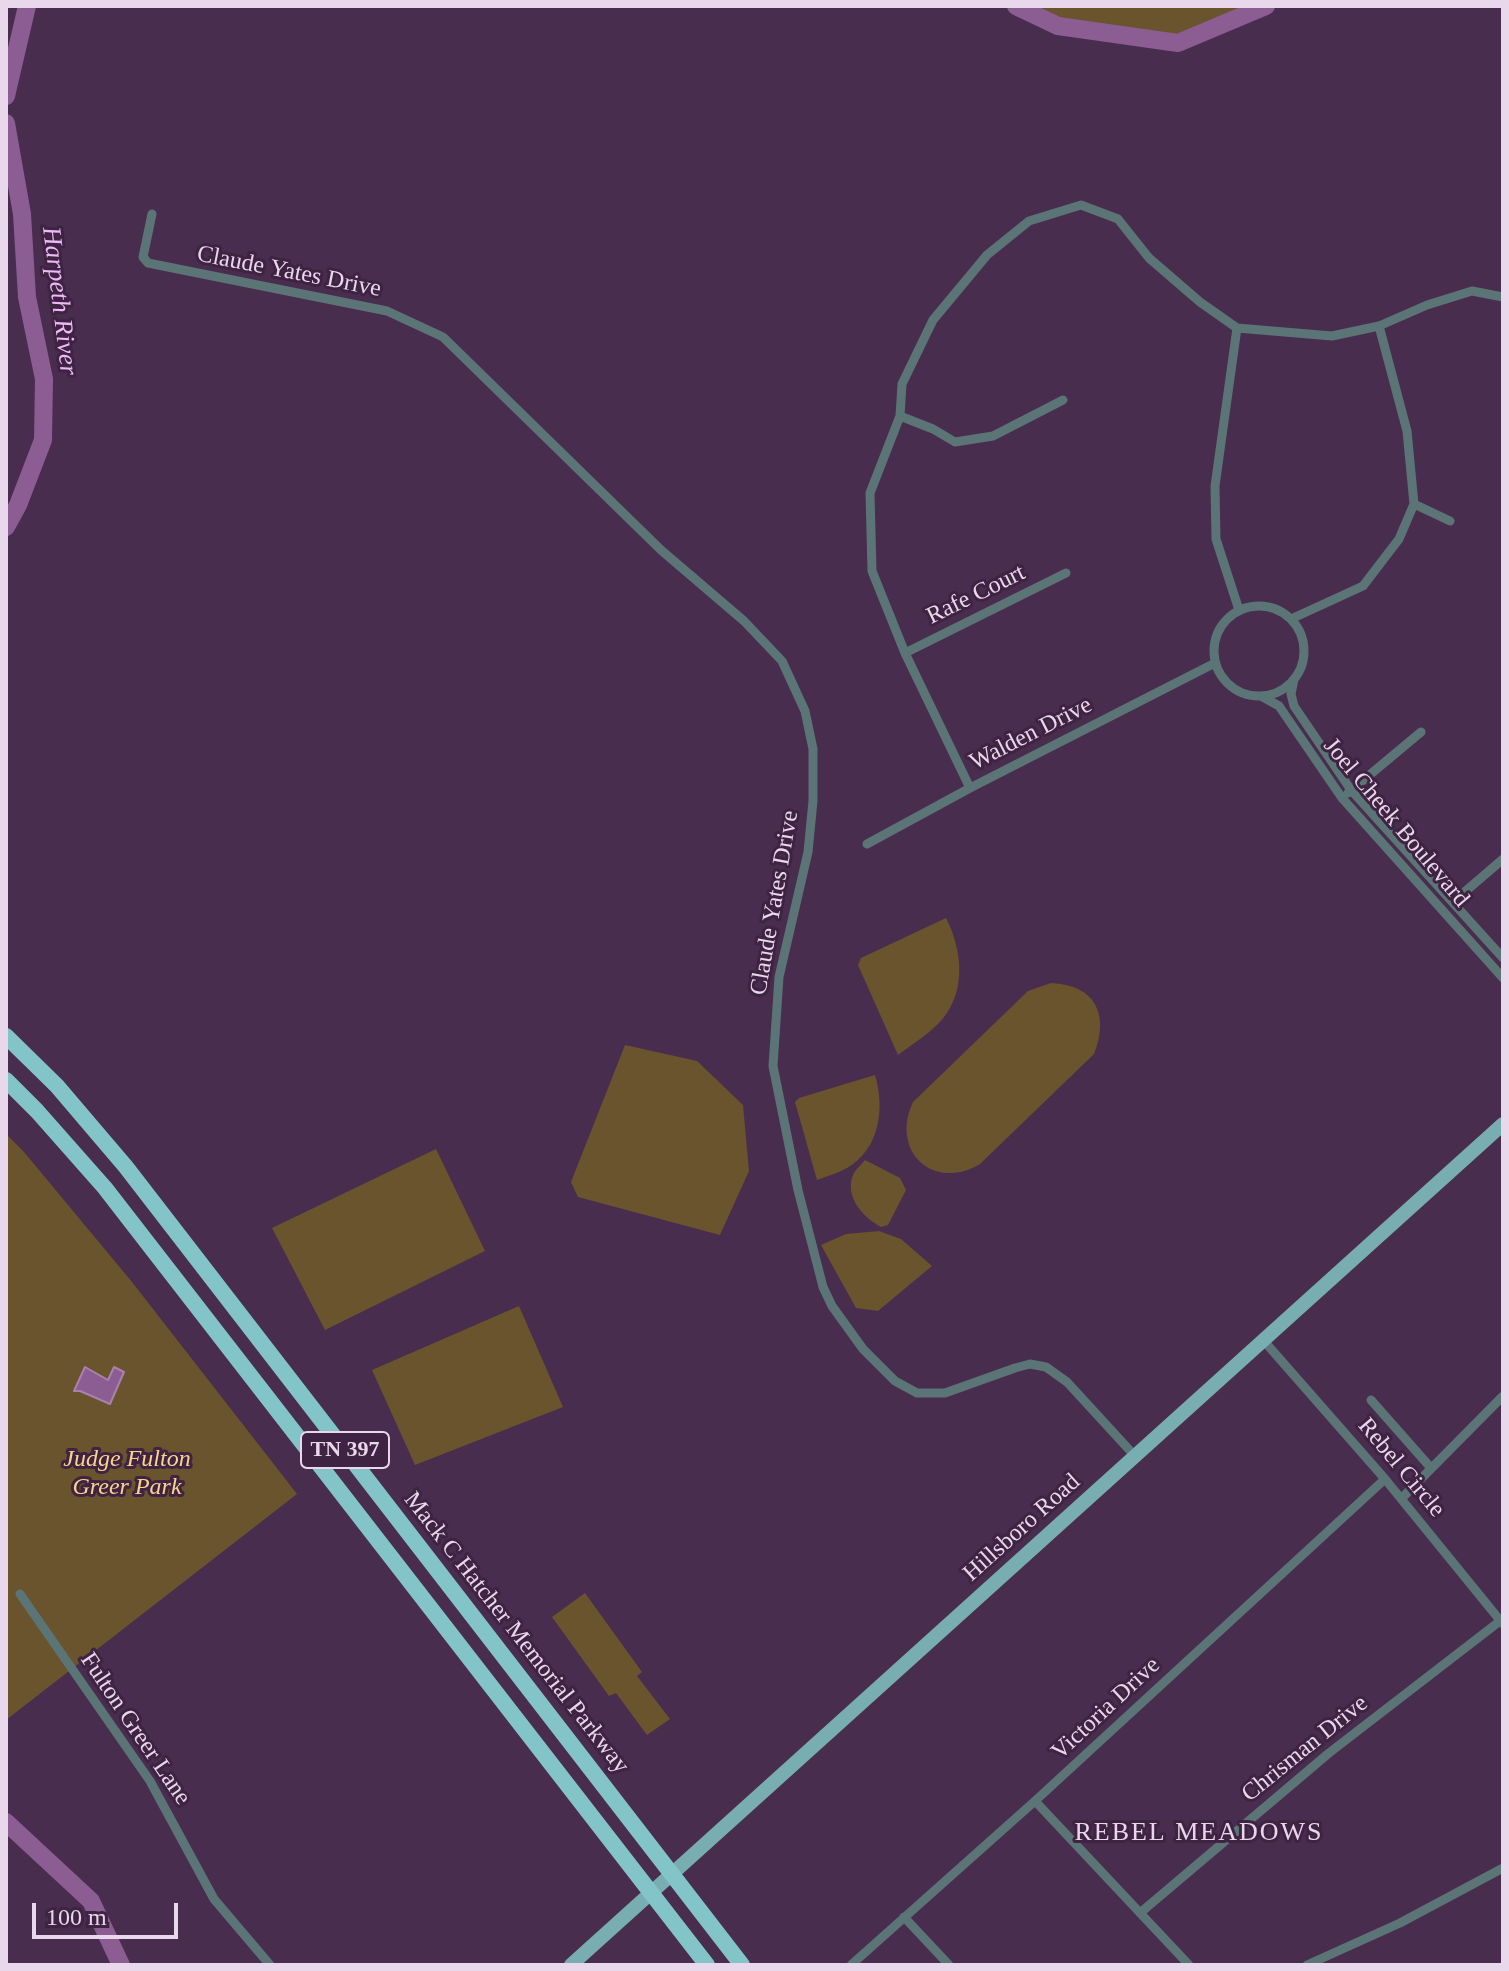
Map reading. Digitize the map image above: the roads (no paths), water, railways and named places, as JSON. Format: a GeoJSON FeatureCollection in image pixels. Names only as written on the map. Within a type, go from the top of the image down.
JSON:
{"type":"FeatureCollection","features":[{"type":"Feature","properties":{"kind":"highway","name":"Mack C Hatcher Memorial Parkway"},"geometry":{"type":"LineString","coordinates":[[6,1036],[57,1086],[126,1167],[742,1965]]}},
{"type":"Feature","properties":{"kind":"highway","name":"TN 397"},"geometry":{"type":"LineString","coordinates":[[6,1080],[70,1145],[105,1188],[707,1965]]}},
{"type":"Feature","properties":{"kind":"main road","name":"Hillsboro Road"},"geometry":{"type":"LineString","coordinates":[[571,1965],[1503,1124]]}},
{"type":"Feature","properties":{"kind":"street"},"geometry":{"type":"LineString","coordinates":[[970,788],[905,653],[872,571],[870,493],[900,416],[902,384],[933,320],[987,255],[1029,221],[1081,205],[1118,219],[1149,258],[1200,302],[1237,328],[1332,336],[1379,326],[1427,305],[1472,291],[1503,297]]}},
{"type":"Feature","properties":{"kind":"street","name":"Claude Yates Drive"},"geometry":{"type":"LineString","coordinates":[[152,214],[143,257],[148,263],[387,311],[443,337],[661,550],[744,621],[782,661],[805,711],[813,749],[813,801],[808,852],[779,977],[773,1066],[798,1190],[823,1287],[841,1320],[863,1349],[895,1381],[917,1393],[945,1393],[1030,1364],[1046,1367],[1067,1382],[1134,1455]]}},
{"type":"Feature","properties":{"kind":"street"},"geometry":{"type":"LineString","coordinates":[[1291,619],[1363,586],[1399,539],[1414,504],[1407,431],[1379,326]]}},
{"type":"Feature","properties":{"kind":"street"},"geometry":{"type":"LineString","coordinates":[[1237,328],[1215,486],[1216,539],[1239,610]]}},
{"type":"Feature","properties":{"kind":"street"},"geometry":{"type":"LineString","coordinates":[[900,416],[955,442],[993,436],[1063,400]]}},
{"type":"Feature","properties":{"kind":"street"},"geometry":{"type":"LineString","coordinates":[[1414,504],[1450,521]]}},
{"type":"Feature","properties":{"kind":"street","name":"Rafe Court"},"geometry":{"type":"LineString","coordinates":[[905,653],[1066,573]]}},
{"type":"Feature","properties":{"kind":"street"},"geometry":{"type":"LineString","coordinates":[[1264,605],[1280,610],[1291,619],[1300,630],[1304,642],[1303,663],[1294,679],[1278,693],[1261,696],[1245,694],[1229,685],[1215,663],[1214,647],[1225,620],[1239,610],[1264,605]]}},
{"type":"Feature","properties":{"kind":"street","name":"Walden Drive"},"geometry":{"type":"LineString","coordinates":[[867,844],[1215,663]]}},
{"type":"Feature","properties":{"kind":"street","name":"Joel Cheek Boulevard"},"geometry":{"type":"LineString","coordinates":[[1294,679],[1291,694],[1294,706],[1351,790],[1503,958]]}},
{"type":"Feature","properties":{"kind":"street","name":"Joel Cheek Boulevard"},"geometry":{"type":"LineString","coordinates":[[1261,696],[1279,706],[1342,798],[1503,978]]}},
{"type":"Feature","properties":{"kind":"street"},"geometry":{"type":"LineString","coordinates":[[1342,798],[1421,732]]}},
{"type":"Feature","properties":{"kind":"street"},"geometry":{"type":"LineString","coordinates":[[1453,902],[1503,859]]}},
{"type":"Feature","properties":{"kind":"street","name":"Rebel Circle"},"geometry":{"type":"LineString","coordinates":[[1264,1341],[1402,1498],[1502,1622]]}},
{"type":"Feature","properties":{"kind":"street"},"geometry":{"type":"LineString","coordinates":[[1402,1498],[1503,1396]]}},
{"type":"Feature","properties":{"kind":"street"},"geometry":{"type":"LineString","coordinates":[[1371,1400],[1431,1468]]}},
{"type":"Feature","properties":{"kind":"street","name":"Victoria Drive"},"geometry":{"type":"LineString","coordinates":[[851,1965],[1035,1801],[1385,1479]]}},
{"type":"Feature","properties":{"kind":"street","name":"Fulton Greer Lane"},"geometry":{"type":"LineString","coordinates":[[20,1594],[150,1781],[214,1899],[270,1965]]}},
{"type":"Feature","properties":{"kind":"street","name":"Chrisman Drive"},"geometry":{"type":"LineString","coordinates":[[1140,1913],[1329,1753],[1502,1622]]}},
{"type":"Feature","properties":{"kind":"street"},"geometry":{"type":"LineString","coordinates":[[1035,1801],[1189,1965]]}},
{"type":"Feature","properties":{"kind":"street"},"geometry":{"type":"LineString","coordinates":[[1307,1965],[1400,1923],[1503,1868]]}},
{"type":"Feature","properties":{"kind":"street"},"geometry":{"type":"LineString","coordinates":[[904,1917],[949,1965]]}},
{"type":"Feature","properties":{"kind":"waterway","name":"Harpeth River"},"geometry":{"type":"LineString","coordinates":[[6,96],[27,6]]}},
{"type":"Feature","properties":{"kind":"waterway","name":"Harpeth River"},"geometry":{"type":"LineString","coordinates":[[1016,6],[1058,26],[1178,43],[1266,6]]}},
{"type":"Feature","properties":{"kind":"waterway","name":"Harpeth River"},"geometry":{"type":"LineString","coordinates":[[6,123],[22,214],[27,297],[44,379],[43,440],[18,505],[6,527]]}},
{"type":"Feature","properties":{"kind":"waterway","name":"Harpeth River"},"geometry":{"type":"LineString","coordinates":[[6,1822],[91,1901],[121,1965]]}},
{"type":"Feature","properties":{"kind":"district","name":"REBEL MEADOWS"},"geometry":{"type":"Point","coordinates":[1199,1833]}},
{"type":"Feature","properties":{"kind":"park label","name":"Judge Fulton Greer Park"},"geometry":{"type":"Point","coordinates":[127,1474]}}]}
